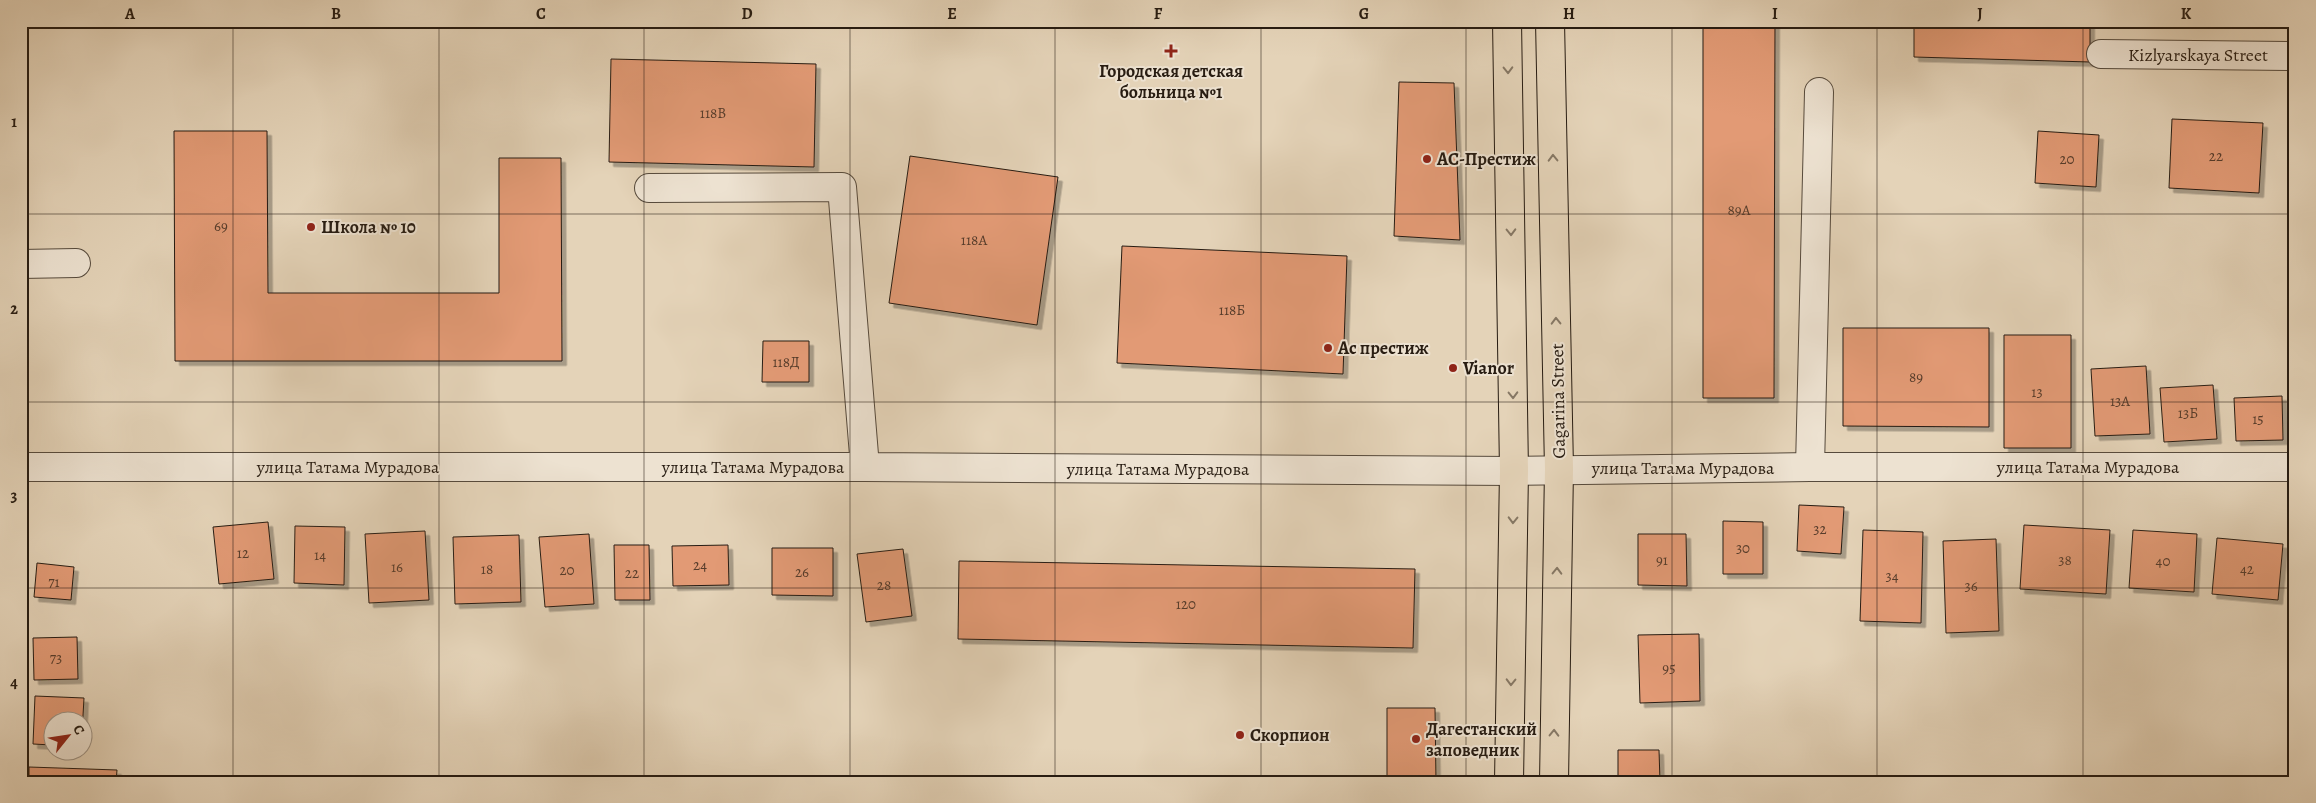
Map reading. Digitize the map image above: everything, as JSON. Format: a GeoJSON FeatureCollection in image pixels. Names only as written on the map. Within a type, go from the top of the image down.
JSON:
{"type":"FeatureCollection","features":[{"type":"Feature","properties":{"kind":"main road"},"geometry":{"type":"LineString","coordinates":[[1507,21],[1514,471],[1509,782]]}},
{"type":"Feature","properties":{"kind":"main road","name":"Gagarina Street"},"geometry":{"type":"LineString","coordinates":[[1550,21],[1559,469],[1554,782]]}},
{"type":"Feature","properties":{"kind":"street","name":"Kizlyarskaya Street"},"geometry":{"type":"LineString","coordinates":[[2101,54],[2295,56]]}},
{"type":"Feature","properties":{"kind":"street"},"geometry":{"type":"LineString","coordinates":[[1810,467],[1819,92]]}},
{"type":"Feature","properties":{"kind":"street"},"geometry":{"type":"LineString","coordinates":[[649,188],[842,187],[865,467]]}},
{"type":"Feature","properties":{"kind":"street"},"geometry":{"type":"LineString","coordinates":[[21,264],[76,263]]}},
{"type":"Feature","properties":{"kind":"street","name":"улица Татама Мурадова"},"geometry":{"type":"LineString","coordinates":[[21,467],[865,467],[1514,471],[1810,467],[2295,467]]}},
{"type":"Feature","properties":{"kind":"building"},"geometry":{"type":"Polygon","coordinates":[[[1703,21],[1775,21],[1774,398],[1703,398],[1703,21]]]}},
{"type":"Feature","properties":{"kind":"building"},"geometry":{"type":"Polygon","coordinates":[[[1914,21],[2090,21],[2090,62],[1914,57],[1914,21]]]}},
{"type":"Feature","properties":{"kind":"building"},"geometry":{"type":"Polygon","coordinates":[[[2269,21],[2295,21],[2295,23],[2269,23],[2269,21]]]}},
{"type":"Feature","properties":{"kind":"building"},"geometry":{"type":"Polygon","coordinates":[[[611,59],[816,64],[814,167],[609,162],[611,59]]]}},
{"type":"Feature","properties":{"kind":"building","name":"АС-Престиж"},"geometry":{"type":"Polygon","coordinates":[[[1399,82],[1454,83],[1460,240],[1394,236],[1399,82]]]}},
{"type":"Feature","properties":{"kind":"building"},"geometry":{"type":"Polygon","coordinates":[[[2172,119],[2263,123],[2259,193],[2169,188],[2172,119]]]}},
{"type":"Feature","properties":{"kind":"building"},"geometry":{"type":"Polygon","coordinates":[[[174,131],[267,131],[268,293],[499,293],[499,158],[561,158],[562,361],[175,361],[174,131]]]}},
{"type":"Feature","properties":{"kind":"building"},"geometry":{"type":"Polygon","coordinates":[[[2038,131],[2099,135],[2096,187],[2035,183],[2038,131]]]}},
{"type":"Feature","properties":{"kind":"building"},"geometry":{"type":"Polygon","coordinates":[[[910,156],[1058,177],[1037,325],[889,303],[910,156]]]}},
{"type":"Feature","properties":{"kind":"building"},"geometry":{"type":"Polygon","coordinates":[[[1122,246],[1347,256],[1343,374],[1117,363],[1122,246]]]}},
{"type":"Feature","properties":{"kind":"building"},"geometry":{"type":"Polygon","coordinates":[[[1843,328],[1989,328],[1989,427],[1843,426],[1843,328]]]}},
{"type":"Feature","properties":{"kind":"building"},"geometry":{"type":"Polygon","coordinates":[[[2004,335],[2071,335],[2071,448],[2004,448],[2004,335]]]}},
{"type":"Feature","properties":{"kind":"building"},"geometry":{"type":"Polygon","coordinates":[[[763,341],[809,341],[809,382],[762,382],[763,341]]]}},
{"type":"Feature","properties":{"kind":"building"},"geometry":{"type":"Polygon","coordinates":[[[2146,366],[2150,434],[2095,436],[2091,369],[2146,366]]]}},
{"type":"Feature","properties":{"kind":"building"},"geometry":{"type":"Polygon","coordinates":[[[2213,385],[2217,439],[2164,442],[2160,388],[2213,385]]]}},
{"type":"Feature","properties":{"kind":"building"},"geometry":{"type":"Polygon","coordinates":[[[2291,387],[2295,387],[2295,441],[2290,441],[2291,387]]]}},
{"type":"Feature","properties":{"kind":"building"},"geometry":{"type":"Polygon","coordinates":[[[2282,396],[2283,440],[2236,441],[2234,398],[2282,396]]]}},
{"type":"Feature","properties":{"kind":"building"},"geometry":{"type":"Polygon","coordinates":[[[1799,505],[1844,507],[1841,554],[1797,551],[1799,505]]]}},
{"type":"Feature","properties":{"kind":"building"},"geometry":{"type":"Polygon","coordinates":[[[1723,521],[1763,522],[1763,574],[1723,574],[1723,521]]]}},
{"type":"Feature","properties":{"kind":"building"},"geometry":{"type":"Polygon","coordinates":[[[268,522],[274,579],[219,584],[213,527],[268,522]]]}},
{"type":"Feature","properties":{"kind":"building"},"geometry":{"type":"Polygon","coordinates":[[[2024,525],[2110,530],[2106,594],[2020,589],[2024,525]]]}},
{"type":"Feature","properties":{"kind":"building"},"geometry":{"type":"Polygon","coordinates":[[[295,526],[345,527],[344,585],[294,583],[295,526]]]}},
{"type":"Feature","properties":{"kind":"building"},"geometry":{"type":"Polygon","coordinates":[[[1863,530],[1923,532],[1921,623],[1860,621],[1863,530]]]}},
{"type":"Feature","properties":{"kind":"building"},"geometry":{"type":"Polygon","coordinates":[[[2133,530],[2197,534],[2194,592],[2129,588],[2133,530]]]}},
{"type":"Feature","properties":{"kind":"building"},"geometry":{"type":"Polygon","coordinates":[[[425,531],[429,600],[369,603],[365,534],[425,531]]]}},
{"type":"Feature","properties":{"kind":"building"},"geometry":{"type":"Polygon","coordinates":[[[589,534],[594,604],[545,607],[539,537],[589,534]]]}},
{"type":"Feature","properties":{"kind":"building"},"geometry":{"type":"Polygon","coordinates":[[[1638,534],[1686,534],[1687,586],[1638,585],[1638,534]]]}},
{"type":"Feature","properties":{"kind":"building"},"geometry":{"type":"Polygon","coordinates":[[[519,535],[521,602],[455,604],[453,537],[519,535]]]}},
{"type":"Feature","properties":{"kind":"building"},"geometry":{"type":"Polygon","coordinates":[[[2217,538],[2283,544],[2278,600],[2212,594],[2217,538]]]}},
{"type":"Feature","properties":{"kind":"building"},"geometry":{"type":"Polygon","coordinates":[[[1996,539],[1999,631],[1946,633],[1943,541],[1996,539]]]}},
{"type":"Feature","properties":{"kind":"building"},"geometry":{"type":"Polygon","coordinates":[[[614,545],[649,545],[650,600],[615,600],[614,545]]]}},
{"type":"Feature","properties":{"kind":"building"},"geometry":{"type":"Polygon","coordinates":[[[728,545],[729,585],[673,586],[672,546],[728,545]]]}},
{"type":"Feature","properties":{"kind":"building"},"geometry":{"type":"Polygon","coordinates":[[[772,548],[833,548],[833,596],[772,595],[772,548]]]}},
{"type":"Feature","properties":{"kind":"building"},"geometry":{"type":"Polygon","coordinates":[[[903,549],[912,616],[866,622],[857,554],[903,549]]]}},
{"type":"Feature","properties":{"kind":"building"},"geometry":{"type":"Polygon","coordinates":[[[959,561],[1415,569],[1413,648],[958,639],[959,561]]]}},
{"type":"Feature","properties":{"kind":"building"},"geometry":{"type":"Polygon","coordinates":[[[37,563],[74,567],[71,600],[34,597],[37,563]]]}},
{"type":"Feature","properties":{"kind":"building"},"geometry":{"type":"Polygon","coordinates":[[[1699,634],[1700,701],[1640,703],[1638,635],[1699,634]]]}},
{"type":"Feature","properties":{"kind":"building"},"geometry":{"type":"Polygon","coordinates":[[[77,637],[78,679],[34,680],[33,638],[77,637]]]}},
{"type":"Feature","properties":{"kind":"building"},"geometry":{"type":"Polygon","coordinates":[[[35,696],[84,698],[83,710],[42,710],[42,744],[33,744],[35,696]]]}},
{"type":"Feature","properties":{"kind":"building"},"geometry":{"type":"Polygon","coordinates":[[[1387,708],[1435,708],[1436,782],[1387,782],[1387,708]]]}},
{"type":"Feature","properties":{"kind":"building"},"geometry":{"type":"Polygon","coordinates":[[[1618,750],[1659,750],[1660,782],[1618,782],[1618,750]]]}},
{"type":"Feature","properties":{"kind":"building"},"geometry":{"type":"Polygon","coordinates":[[[29,767],[117,770],[116,782],[29,782],[29,767]]]}},
{"type":"Feature","properties":{"kind":"building"},"geometry":{"type":"Polygon","coordinates":[[[905,776],[962,778],[962,782],[905,782],[905,776]]]}},
{"type":"Feature","properties":{"kind":"building"},"geometry":{"type":"Polygon","coordinates":[[[289,779],[289,782],[216,781],[289,779]]]}},
{"type":"Feature","properties":{"kind":"place","name":"Городская детская больница №1"},"geometry":{"type":"Point","coordinates":[1171,51]}},
{"type":"Feature","properties":{"kind":"place","name":"АС-Престиж"},"geometry":{"type":"Point","coordinates":[1427,159]}},
{"type":"Feature","properties":{"kind":"place","name":"Школа № 10"},"geometry":{"type":"Point","coordinates":[311,227]}},
{"type":"Feature","properties":{"kind":"place","name":"Ас престиж"},"geometry":{"type":"Point","coordinates":[1328,348]}},
{"type":"Feature","properties":{"kind":"place","name":"Vianor"},"geometry":{"type":"Point","coordinates":[1453,368]}},
{"type":"Feature","properties":{"kind":"place","name":"Скорпион"},"geometry":{"type":"Point","coordinates":[1240,735]}},
{"type":"Feature","properties":{"kind":"place","name":"Дагестанский заповедник"},"geometry":{"type":"Point","coordinates":[1416,739]}}]}
